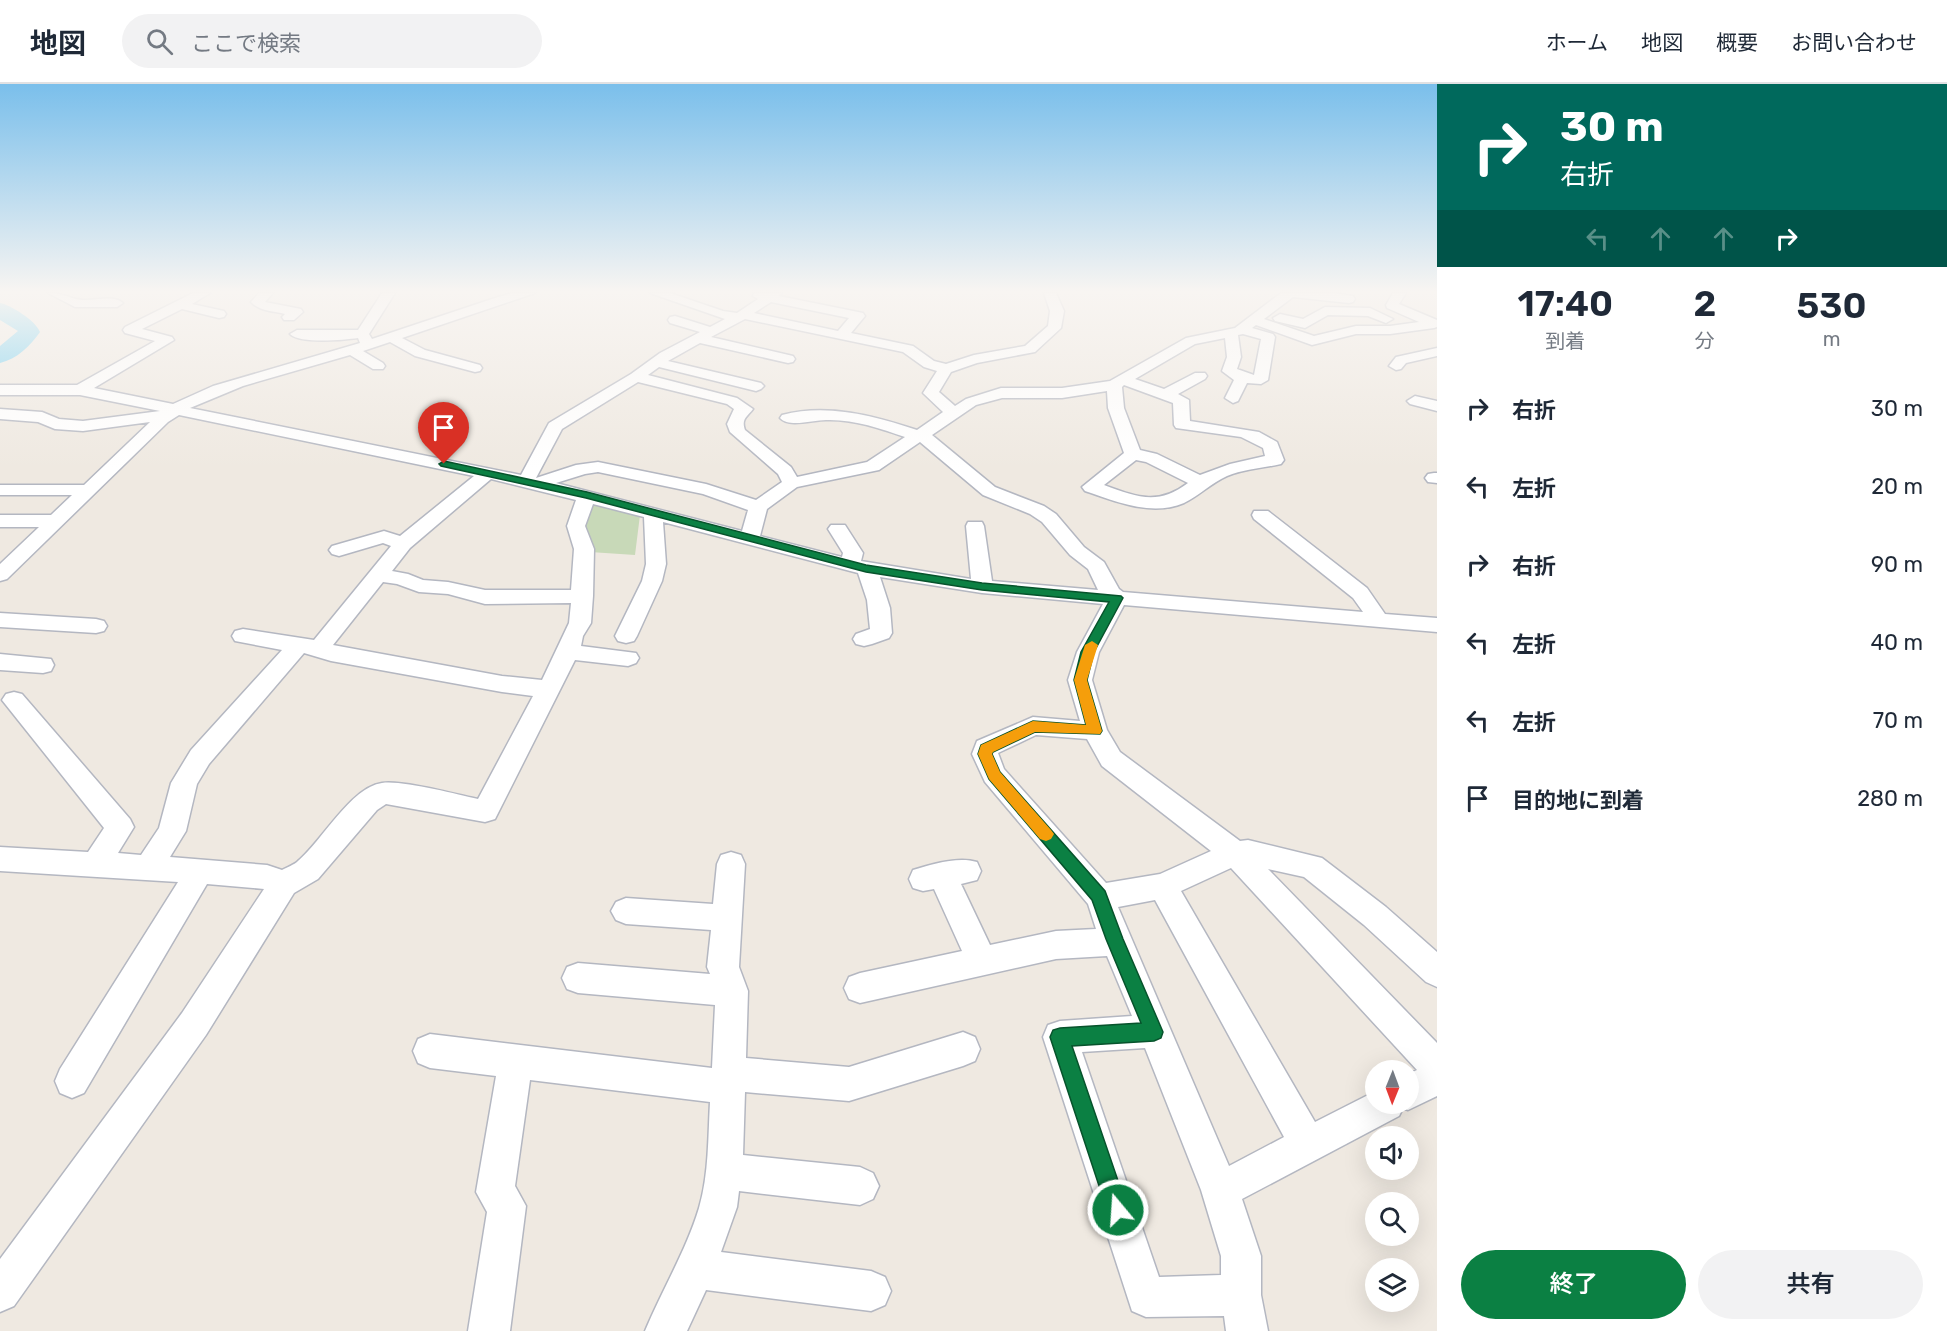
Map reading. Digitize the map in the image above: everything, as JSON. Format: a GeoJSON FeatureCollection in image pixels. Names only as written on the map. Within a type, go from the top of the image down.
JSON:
{"type":"FeatureCollection","features":[{"type":"Feature","properties":{"kind":"street"},"geometry":{"type":"LineString","coordinates":[[80,390],[147,351]]}},
{"type":"Feature","properties":{"kind":"street"},"geometry":{"type":"LineString","coordinates":[[0,575],[170,413],[214,389],[347,351]]}},
{"type":"Feature","properties":{"kind":"street"},"geometry":{"type":"LineString","coordinates":[[353,351],[378,366]]}},
{"type":"Feature","properties":{"kind":"street"},"geometry":{"type":"LineString","coordinates":[[417,351],[475,368]]}},
{"type":"Feature","properties":{"kind":"street"},"geometry":{"type":"LineString","coordinates":[[532,482],[555,426],[676,351]]}},
{"type":"Feature","properties":{"kind":"street"},"geometry":{"type":"LineString","coordinates":[[755,351],[788,359]]}},
{"type":"Feature","properties":{"kind":"street"},"geometry":{"type":"LineString","coordinates":[[911,351],[929,364],[946,369],[974,359],[1018,351]]}},
{"type":"Feature","properties":{"kind":"street"},"geometry":{"type":"LineString","coordinates":[[750,538],[758,507],[792,483],[873,466],[916,436],[935,428],[952,412],[966,407],[971,402],[1001,393],[1062,393],[1119,382],[1172,351]]}},
{"type":"Feature","properties":{"kind":"street"},"geometry":{"type":"LineString","coordinates":[[1236,351],[1229,371],[1242,378],[1261,380],[1266,351]]}},
{"type":"Feature","properties":{"kind":"street"},"geometry":{"type":"LineString","coordinates":[[1396,366],[1401,360],[1437,352]]}},
{"type":"Feature","properties":{"kind":"street"},"geometry":{"type":"LineString","coordinates":[[729,380],[761,353]]}},
{"type":"Feature","properties":{"kind":"street"},"geometry":{"type":"LineString","coordinates":[[656,362],[756,386]]}},
{"type":"Feature","properties":{"kind":"street"},"geometry":{"type":"LineString","coordinates":[[946,369],[931,393],[952,412]]}},
{"type":"Feature","properties":{"kind":"street"},"geometry":{"type":"LineString","coordinates":[[1166,394],[1200,376]]}},
{"type":"Feature","properties":{"kind":"street"},"geometry":{"type":"LineString","coordinates":[[636,377],[732,401],[745,409],[738,414],[735,424],[738,432],[784,471],[792,483]]}},
{"type":"Feature","properties":{"kind":"street"},"geometry":{"type":"LineString","coordinates":[[1233,398],[1242,378]]}},
{"type":"Feature","properties":{"kind":"street"},"geometry":{"type":"LineString","coordinates":[[1119,382],[1181,400],[1182,425],[1253,435],[1271,446],[1275,460],[1236,465],[1200,482],[1176,499],[1159,502],[1132,500],[1091,487],[1133,454]]}},
{"type":"Feature","properties":{"kind":"street"},"geometry":{"type":"LineString","coordinates":[[1119,382],[1116,408],[1133,454]]}},
{"type":"Feature","properties":{"kind":"street"},"geometry":{"type":"LineString","coordinates":[[0,390],[80,390],[170,413],[532,482],[858,566],[982,587],[1437,625]]}},
{"type":"Feature","properties":{"kind":"street"},"geometry":{"type":"LineString","coordinates":[[1415,401],[1437,406]]}},
{"type":"Feature","properties":{"kind":"street"},"geometry":{"type":"LineString","coordinates":[[0,414],[42,417],[55,424],[83,426],[170,413]]}},
{"type":"Feature","properties":{"kind":"street"},"geometry":{"type":"LineString","coordinates":[[788,418],[827,415],[851,417],[876,422],[925,438],[996,494],[1037,510],[1049,518],[1077,551],[1097,566],[1110,593],[1117,598]]}},
{"type":"Feature","properties":{"kind":"street"},"geometry":{"type":"LineString","coordinates":[[1133,454],[1151,458],[1200,482]]}},
{"type":"Feature","properties":{"kind":"street"},"geometry":{"type":"LineString","coordinates":[[532,482],[598,467],[706,489],[758,507]]}},
{"type":"Feature","properties":{"kind":"street"},"geometry":{"type":"LineString","coordinates":[[148,867],[172,831],[184,783],[200,757],[378,575],[403,544],[488,473]]}},
{"type":"Feature","properties":{"kind":"street"},"geometry":{"type":"LineString","coordinates":[[0,490],[88,489]]}},
{"type":"Feature","properties":{"kind":"street"},"geometry":{"type":"LineString","coordinates":[[0,1292],[194,1024],[284,885],[308,870],[368,802],[382,793],[485,811],[568,652],[572,636],[580,623],[584,549],[576,526],[587,495]]}},
{"type":"Feature","properties":{"kind":"street"},"geometry":{"type":"LineString","coordinates":[[568,652],[627,647],[652,582],[656,564],[653,513]]}},
{"type":"Feature","properties":{"kind":"street"},"geometry":{"type":"LineString","coordinates":[[1261,515],[1360,593],[1378,620]]}},
{"type":"Feature","properties":{"kind":"street"},"geometry":{"type":"LineString","coordinates":[[0,521],[55,521]]}},
{"type":"Feature","properties":{"kind":"street"},"geometry":{"type":"LineString","coordinates":[[975,526],[982,587]]}},
{"type":"Feature","properties":{"kind":"street"},"geometry":{"type":"LineString","coordinates":[[838,529],[880,601],[881,633],[864,639]]}},
{"type":"Feature","properties":{"kind":"street"},"geometry":{"type":"LineString","coordinates":[[339,550],[384,537],[403,544]]}},
{"type":"Feature","properties":{"kind":"street"},"geometry":{"type":"LineString","coordinates":[[378,575],[401,578],[419,586],[448,588],[485,597],[583,596]]}},
{"type":"Feature","properties":{"kind":"street"},"geometry":{"type":"LineString","coordinates":[[1117,598],[1088,652],[1080,680],[1095,731],[1111,759],[1235,853],[1437,1067]]}},
{"type":"Feature","properties":{"kind":"street"},"geometry":{"type":"LineString","coordinates":[[0,620],[96,626]]}},
{"type":"Feature","properties":{"kind":"street"},"geometry":{"type":"LineString","coordinates":[[243,636],[309,646],[331,653],[458,676],[548,689]]}},
{"type":"Feature","properties":{"kind":"street"},"geometry":{"type":"LineString","coordinates":[[0,663],[43,665]]}},
{"type":"Feature","properties":{"kind":"street"},"geometry":{"type":"LineString","coordinates":[[14,700],[120,827],[95,864]]}},
{"type":"Feature","properties":{"kind":"street"},"geometry":{"type":"LineString","coordinates":[[1095,731],[1033,726],[986,748],[985,754],[994,775],[1100,897],[1116,942],[1220,1190],[1241,1256],[1241,1295],[1247,1331]]}},
{"type":"Feature","properties":{"kind":"street"},"geometry":{"type":"LineString","coordinates":[[1100,897],[1163,886],[1235,853],[1248,852],[1312,867],[1375,916],[1437,972]]}},
{"type":"Feature","properties":{"kind":"street"},"geometry":{"type":"LineString","coordinates":[[0,859],[148,867],[267,877],[284,885]]}},
{"type":"Feature","properties":{"kind":"street"},"geometry":{"type":"LineString","coordinates":[[666,1331],[695,1269],[718,1207],[724,1171],[732,991],[723,967],[731,864]]}},
{"type":"Feature","properties":{"kind":"street"},"geometry":{"type":"LineString","coordinates":[[72,1081],[200,872]]}},
{"type":"Feature","properties":{"kind":"street"},"geometry":{"type":"LineString","coordinates":[[944,875],[982,961]]}},
{"type":"Feature","properties":{"kind":"street"},"geometry":{"type":"LineString","coordinates":[[1163,886],[1308,1145]]}},
{"type":"Feature","properties":{"kind":"street"},"geometry":{"type":"LineString","coordinates":[[626,911],[727,918]]}},
{"type":"Feature","properties":{"kind":"street"},"geometry":{"type":"LineString","coordinates":[[860,988],[1056,945],[1116,942]]}},
{"type":"Feature","properties":{"kind":"street"},"geometry":{"type":"LineString","coordinates":[[578,978],[732,991]]}},
{"type":"Feature","properties":{"kind":"street"},"geometry":{"type":"LineString","coordinates":[[1154,1032],[1060,1037],[1146,1297],[1241,1295]]}},
{"type":"Feature","properties":{"kind":"street"},"geometry":{"type":"LineString","coordinates":[[430,1051],[728,1080],[849,1084],[963,1049]]}},
{"type":"Feature","properties":{"kind":"street"},"geometry":{"type":"LineString","coordinates":[[489,1331],[507,1206],[495,1192],[516,1061]]}},
{"type":"Feature","properties":{"kind":"street"},"geometry":{"type":"LineString","coordinates":[[1419,1087],[1437,1078]]}},
{"type":"Feature","properties":{"kind":"street"},"geometry":{"type":"LineString","coordinates":[[1220,1190],[1368,1114]]}},
{"type":"Feature","properties":{"kind":"street"},"geometry":{"type":"LineString","coordinates":[[724,1171],[860,1186]]}},
{"type":"Feature","properties":{"kind":"street"},"geometry":{"type":"LineString","coordinates":[[695,1269],[871,1291]]}},
{"type":"Feature","properties":{"kind":"green space"},"geometry":{"type":"Polygon","coordinates":[[[590,502],[640,515],[635,555],[590,552],[580,526],[590,502]]]}},
{"type":"Feature","properties":{"kind":"waterway"},"geometry":{"type":"LineString","coordinates":[[0,356],[7,351]]}},
{"type":"Feature","properties":{"kind":"slow traffic"},"geometry":{"type":"LineString","coordinates":[[1046,834],[994,775],[985,754],[986,748],[1033,726],[1095,731],[1080,680],[1092,645]]}},
{"type":"Feature","properties":{"kind":"route"},"geometry":{"type":"LineString","coordinates":[[444,464],[587,495],[866,569],[982,587],[1117,598],[1088,652],[1080,680],[1095,731],[1033,726],[986,748],[985,754],[994,775],[1100,897],[1114,939],[1154,1032],[1060,1037],[1118,1210]]}}]}
